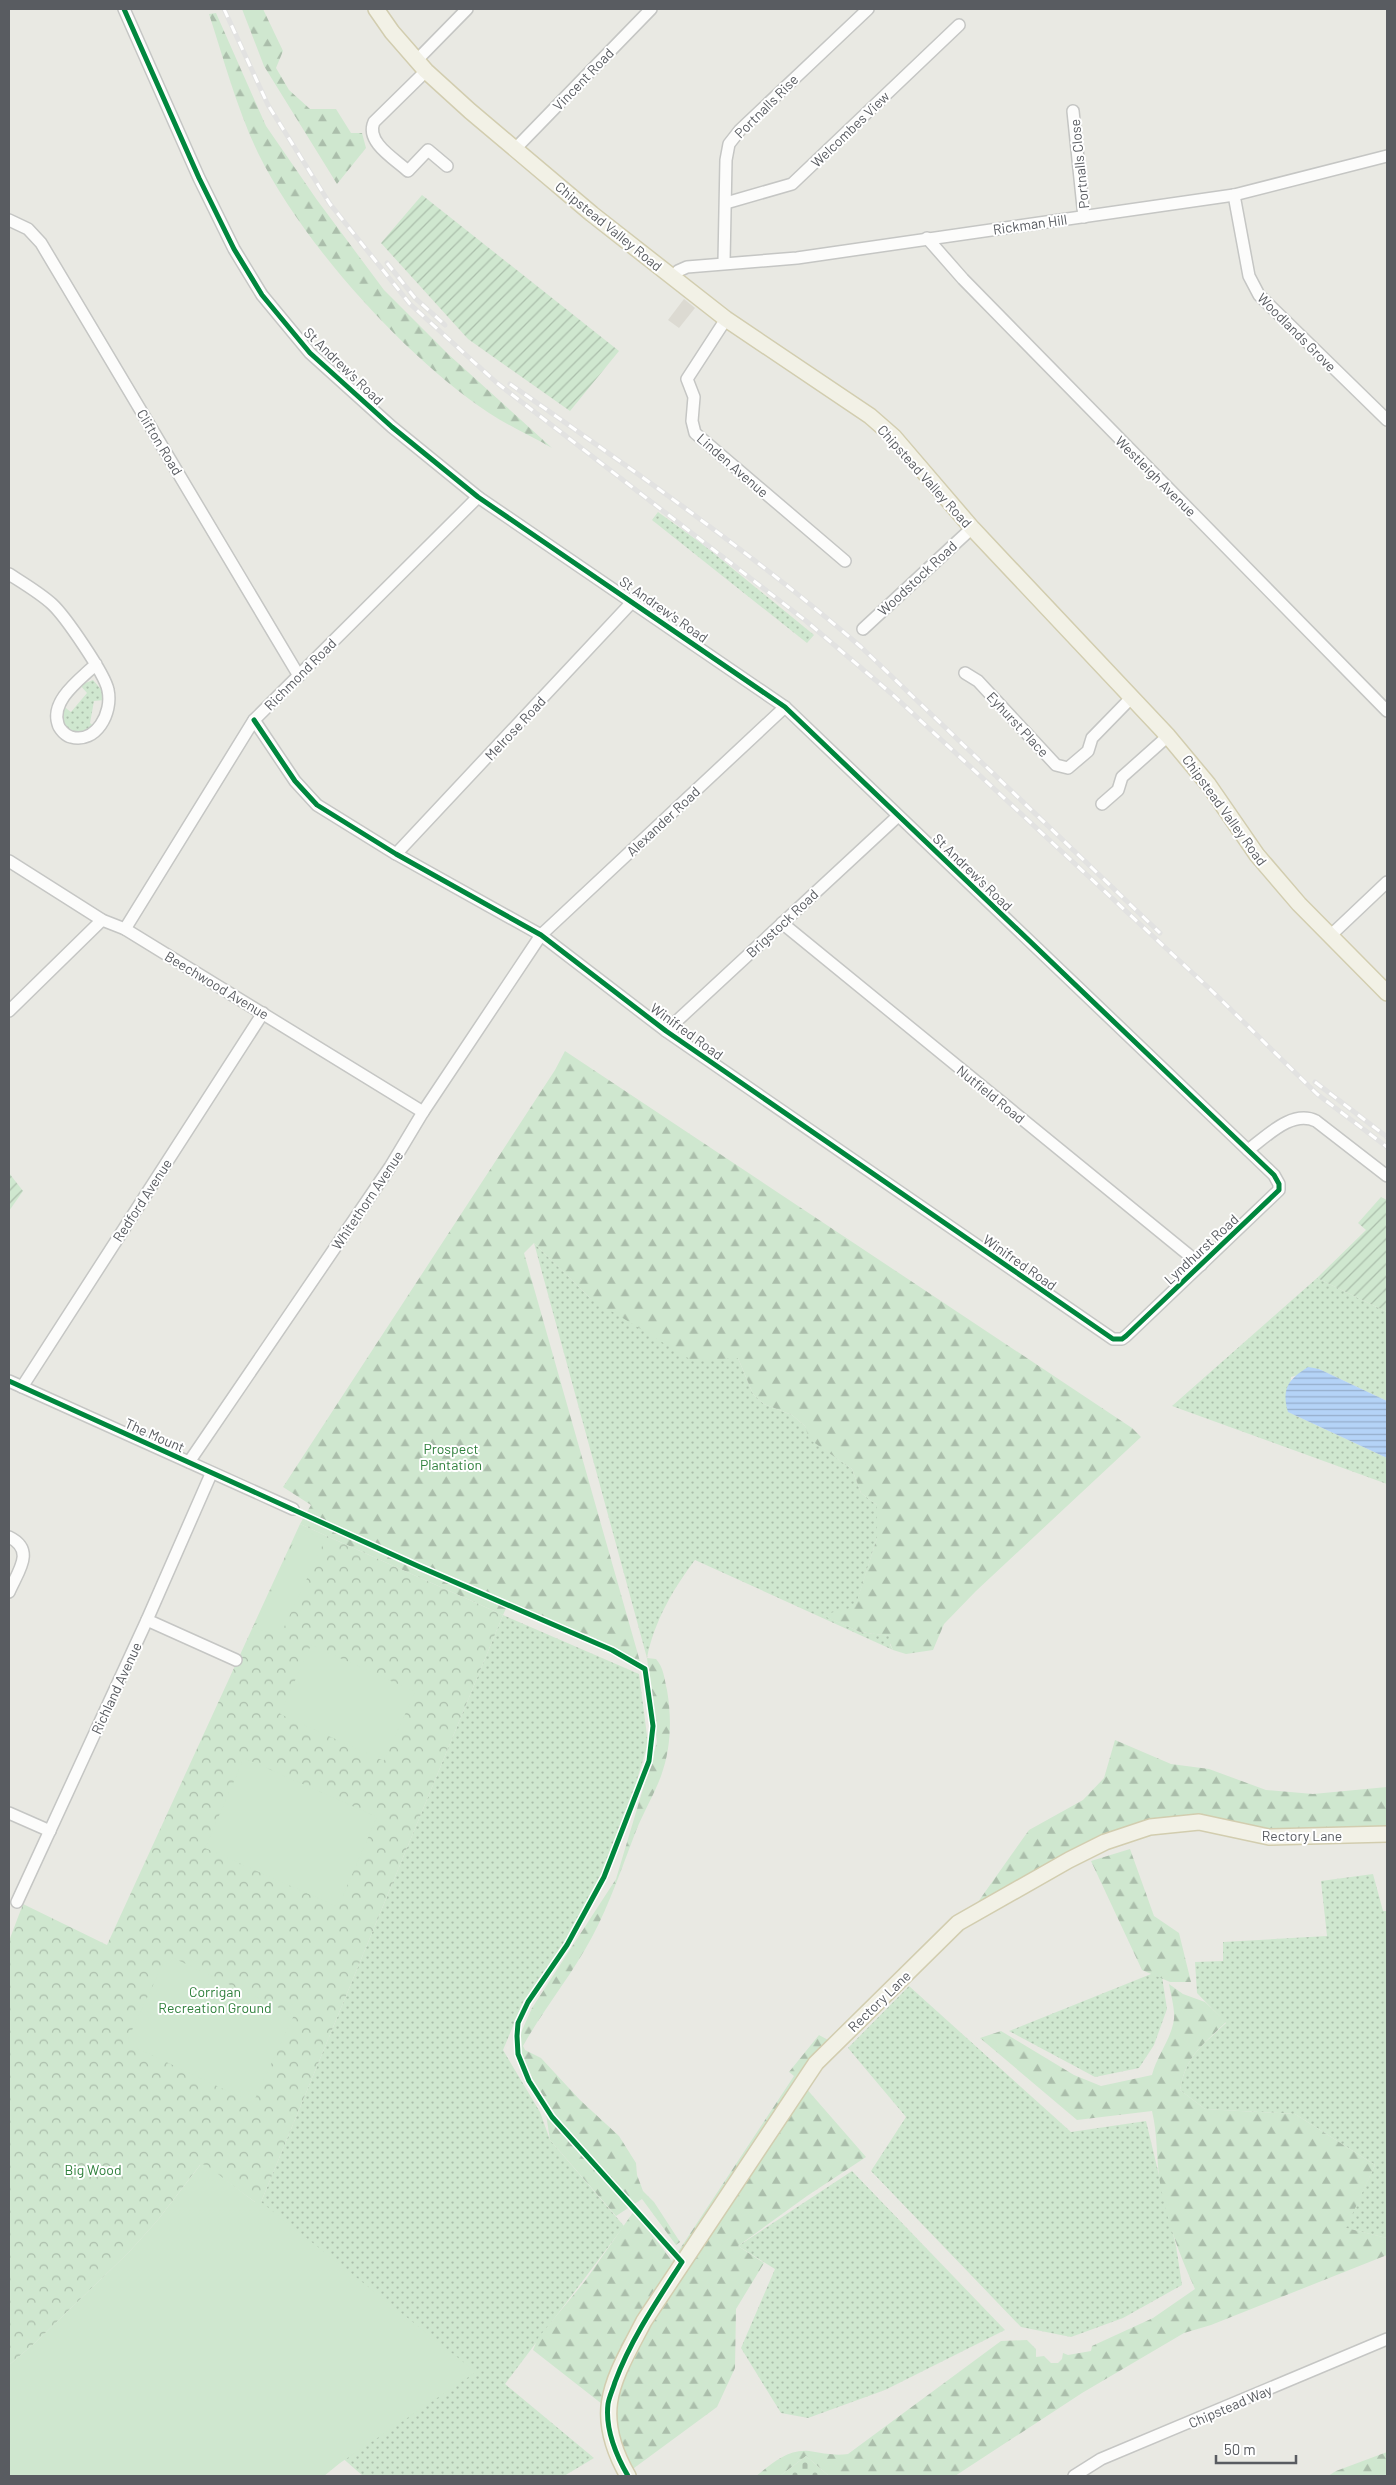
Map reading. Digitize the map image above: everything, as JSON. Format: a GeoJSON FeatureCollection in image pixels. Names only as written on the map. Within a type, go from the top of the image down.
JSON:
{"type":"FeatureCollection","features":[{"type":"Feature","properties":{"kind":"main road","name":"Chipstead Valley Road"},"geometry":{"type":"LineString","coordinates":[[376,9],[421,66],[514,149],[592,214],[726,319],[882,426],[905,448],[972,528],[1168,736],[1208,784],[1256,854],[1330,936],[1387,993]]}},
{"type":"Feature","properties":{"kind":"main road","name":"Rectory Lane"},"geometry":{"type":"LineString","coordinates":[[628,2476],[617,2457],[609,2429],[608,2403],[621,2366],[644,2321],[816,2063],[958,1924],[1069,1860],[1105,1842],[1150,1827],[1199,1822],[1269,1837],[1387,1834]]}},
{"type":"Feature","properties":{"kind":"street","name":"St Andrew's Road"},"geometry":{"type":"LineString","coordinates":[[124,9],[222,226],[262,295],[310,353],[392,427],[478,497],[633,601],[785,707],[1274,1175]]}},
{"type":"Feature","properties":{"kind":"street"},"geometry":{"type":"LineString","coordinates":[[447,166],[428,150],[408,171],[375,141],[371,132],[374,122],[466,9]]}},
{"type":"Feature","properties":{"kind":"street","name":"Vincent Road"},"geometry":{"type":"LineString","coordinates":[[514,149],[651,9]]}},
{"type":"Feature","properties":{"kind":"street","name":"Portnalls Rise"},"geometry":{"type":"LineString","coordinates":[[724,262],[727,152],[734,136],[868,9]]}},
{"type":"Feature","properties":{"kind":"street","name":"Welcombes View"},"geometry":{"type":"LineString","coordinates":[[726,203],[792,184],[959,26]]}},
{"type":"Feature","properties":{"kind":"street","name":"Portnalls Close"},"geometry":{"type":"LineString","coordinates":[[1073,111],[1084,216]]}},
{"type":"Feature","properties":{"kind":"street","name":"Rickman Hill"},"geometry":{"type":"LineString","coordinates":[[674,278],[678,271],[687,267],[724,262],[797,258],[1234,195],[1387,156]]}},
{"type":"Feature","properties":{"kind":"street","name":"Woodlands Grove"},"geometry":{"type":"LineString","coordinates":[[1234,195],[1249,276],[1258,295],[1387,420]]}},
{"type":"Feature","properties":{"kind":"street","name":"Clifton Road"},"geometry":{"type":"LineString","coordinates":[[9,220],[28,229],[41,243],[299,676]]}},
{"type":"Feature","properties":{"kind":"street","name":"Westleigh Avenue"},"geometry":{"type":"LineString","coordinates":[[927,238],[970,286],[1387,711]]}},
{"type":"Feature","properties":{"kind":"street","name":"Linden Avenue"},"geometry":{"type":"LineString","coordinates":[[726,319],[687,379],[694,397],[692,421],[695,433],[845,561]]}},
{"type":"Feature","properties":{"kind":"street","name":"Richmond Road"},"geometry":{"type":"LineString","coordinates":[[125,929],[254,720],[478,497]]}},
{"type":"Feature","properties":{"kind":"street","name":"Woodstock Road"},"geometry":{"type":"LineString","coordinates":[[863,629],[972,528]]}},
{"type":"Feature","properties":{"kind":"street"},"geometry":{"type":"LineString","coordinates":[[9,574],[53,605],[96,664],[108,690],[108,708],[99,727],[90,736],[81,739],[68,736],[58,726],[56,711],[67,692],[96,664]]}},
{"type":"Feature","properties":{"kind":"street","name":"Melrose Road"},"geometry":{"type":"LineString","coordinates":[[396,854],[633,601]]}},
{"type":"Feature","properties":{"kind":"street","name":"Eyhurst Place"},"geometry":{"type":"LineString","coordinates":[[965,673],[978,681],[1056,765],[1068,768],[1088,750],[1092,738],[1131,698]]}},
{"type":"Feature","properties":{"kind":"street","name":"Alexander Road"},"geometry":{"type":"LineString","coordinates":[[541,935],[785,707]]}},
{"type":"Feature","properties":{"kind":"street","name":"Winifred Road"},"geometry":{"type":"LineString","coordinates":[[254,720],[295,781],[317,805],[396,854],[541,935],[666,1031],[1108,1336],[1117,1339],[1126,1336]]}},
{"type":"Feature","properties":{"kind":"street"},"geometry":{"type":"LineString","coordinates":[[1102,804],[1118,790],[1122,777],[1168,736]]}},
{"type":"Feature","properties":{"kind":"street","name":"Brigstock Road"},"geometry":{"type":"LineString","coordinates":[[666,1031],[898,816]]}},
{"type":"Feature","properties":{"kind":"street","name":"Beechwood Avenue"},"geometry":{"type":"LineString","coordinates":[[9,860],[102,920],[125,929],[423,1112]]}},
{"type":"Feature","properties":{"kind":"street"},"geometry":{"type":"LineString","coordinates":[[1330,936],[1387,882]]}},
{"type":"Feature","properties":{"kind":"street"},"geometry":{"type":"LineString","coordinates":[[9,1011],[102,920]]}},
{"type":"Feature","properties":{"kind":"street","name":"Nutfield Road"},"geometry":{"type":"LineString","coordinates":[[782,923],[1201,1265]]}},
{"type":"Feature","properties":{"kind":"street","name":"Whitethorn Avenue"},"geometry":{"type":"LineString","coordinates":[[189,1462],[390,1167],[423,1112],[541,935]]}},
{"type":"Feature","properties":{"kind":"street","name":"Redford Avenue"},"geometry":{"type":"LineString","coordinates":[[22,1387],[263,1013]]}},
{"type":"Feature","properties":{"kind":"street"},"geometry":{"type":"LineString","coordinates":[[1248,1150],[1288,1121],[1305,1117],[1316,1121],[1387,1176]]}},
{"type":"Feature","properties":{"kind":"street","name":"Lyndhurst Road"},"geometry":{"type":"LineString","coordinates":[[1126,1336],[1277,1193],[1279,1184],[1274,1175]]}},
{"type":"Feature","properties":{"kind":"street","name":"The Mount"},"geometry":{"type":"LineString","coordinates":[[9,1381],[292,1509]]}},
{"type":"Feature","properties":{"kind":"street","name":"Richland Avenue"},"geometry":{"type":"LineString","coordinates":[[17,1902],[147,1620],[211,1474]]}},
{"type":"Feature","properties":{"kind":"street"},"geometry":{"type":"LineString","coordinates":[[9,1537],[18,1541],[23,1548],[24,1557],[9,1592]]}},
{"type":"Feature","properties":{"kind":"street"},"geometry":{"type":"LineString","coordinates":[[147,1620],[236,1660]]}},
{"type":"Feature","properties":{"kind":"street"},"geometry":{"type":"LineString","coordinates":[[9,1813],[50,1831]]}},
{"type":"Feature","properties":{"kind":"street","name":"Chipstead Way"},"geometry":{"type":"LineString","coordinates":[[1074,2476],[1101,2459],[1387,2339]]}},
{"type":"Feature","properties":{"kind":"shaded area"},"geometry":{"type":"Polygon","coordinates":[[[684,299],[695,308],[679,328],[668,320],[684,299]]]}},
{"type":"Feature","properties":{"kind":"green space"},"geometry":{"type":"Polygon","coordinates":[[[242,9],[263,9],[283,51],[276,68],[289,90],[310,109],[336,109],[351,133],[362,133],[366,148],[337,184],[264,66],[242,9]]]}},
{"type":"Feature","properties":{"kind":"green space"},"geometry":{"type":"Polygon","coordinates":[[[216,13],[266,126],[317,200],[384,290],[448,354],[552,448],[489,413],[457,390],[424,362],[359,296],[301,224],[277,188],[250,136],[209,14],[216,13]]]}},
{"type":"Feature","properties":{"kind":"green space"},"geometry":{"type":"Polygon","coordinates":[[[422,195],[619,351],[570,411],[468,339],[381,243],[422,195]]]}},
{"type":"Feature","properties":{"kind":"green space"},"geometry":{"type":"Polygon","coordinates":[[[658,512],[705,546],[814,635],[807,643],[652,520],[658,512]]]}},
{"type":"Feature","properties":{"kind":"green space"},"geometry":{"type":"Polygon","coordinates":[[[93,680],[104,693],[104,700],[94,701],[90,723],[94,726],[80,733],[69,731],[63,721],[63,706],[71,712],[87,693],[80,685],[93,680]]]}},
{"type":"Feature","properties":{"kind":"green space","name":"Prospect Plantation"},"geometry":{"type":"Polygon","coordinates":[[[565,1051],[1132,1428],[1141,1437],[976,1591],[944,1624],[933,1650],[906,1654],[893,1650],[889,1641],[890,1636],[860,1632],[822,1615],[855,1607],[877,1538],[877,1505],[861,1493],[852,1469],[809,1439],[805,1426],[792,1415],[764,1404],[753,1394],[738,1358],[693,1361],[590,1298],[534,1243],[524,1253],[641,1665],[508,1604],[503,1615],[300,1524],[311,1505],[283,1487],[555,1070],[565,1051]]]}},
{"type":"Feature","properties":{"kind":"green space"},"geometry":{"type":"Polygon","coordinates":[[[9,1173],[23,1191],[9,1211],[9,1173]]]}},
{"type":"Feature","properties":{"kind":"green space"},"geometry":{"type":"Polygon","coordinates":[[[1381,1197],[1387,1200],[1387,1312],[1317,1278],[1366,1230],[1358,1223],[1381,1197]]]}},
{"type":"Feature","properties":{"kind":"green space"},"geometry":{"type":"Polygon","coordinates":[[[534,1243],[590,1298],[738,1358],[753,1394],[764,1404],[792,1415],[805,1426],[810,1439],[852,1469],[861,1493],[877,1505],[877,1538],[855,1608],[823,1615],[860,1632],[891,1636],[890,1645],[893,1650],[695,1560],[665,1606],[654,1632],[647,1658],[534,1243]]]}},
{"type":"Feature","properties":{"kind":"green space"},"geometry":{"type":"Polygon","coordinates":[[[1317,1278],[1387,1312],[1387,1401],[1319,1369],[1291,1377],[1288,1412],[1387,1458],[1387,1484],[1172,1406],[1317,1278]]]}},
{"type":"Feature","properties":{"kind":"green space","name":"Corrigan Recreation Ground"},"geometry":{"type":"Polygon","coordinates":[[[300,1524],[503,1615],[261,2202],[255,2202],[206,2166],[200,2165],[157,2221],[129,2252],[36,2342],[9,2365],[9,1941],[23,1904],[107,1945],[300,1524]]]}},
{"type":"Feature","properties":{"kind":"green space"},"geometry":{"type":"Polygon","coordinates":[[[300,1528],[325,1540],[279,1638],[255,1627],[300,1528]]]}},
{"type":"Feature","properties":{"kind":"green space"},"geometry":{"type":"Polygon","coordinates":[[[503,1615],[639,1674],[648,1743],[608,1878],[523,2002],[503,2050],[540,2112],[550,2140],[624,2226],[505,2384],[594,2458],[564,2476],[363,2476],[331,2448],[261,2202],[503,1615]]]}},
{"type":"Feature","properties":{"kind":"green space"},"geometry":{"type":"Polygon","coordinates":[[[311,1645],[415,1692],[384,1761],[280,1714],[311,1645]]]}},
{"type":"Feature","properties":{"kind":"green space"},"geometry":{"type":"Polygon","coordinates":[[[647,1658],[656,1659],[659,1662],[667,1690],[670,1734],[664,1766],[616,1885],[598,1924],[576,1965],[523,2046],[525,2050],[541,2058],[580,2100],[619,2136],[636,2163],[637,2175],[643,2191],[654,2202],[680,2242],[676,2245],[642,2199],[616,2216],[550,2140],[544,2101],[515,2046],[532,2008],[616,1879],[657,1742],[647,1658]]]}},
{"type":"Feature","properties":{"kind":"green space"},"geometry":{"type":"Polygon","coordinates":[[[1115,1740],[1171,1764],[1209,1769],[1266,1790],[1313,1794],[1387,1787],[1387,1830],[1257,1831],[1216,1819],[1159,1817],[1089,1843],[973,1909],[1029,1830],[1083,1800],[1104,1778],[1115,1740]]]}},
{"type":"Feature","properties":{"kind":"green space"},"geometry":{"type":"Polygon","coordinates":[[[244,1758],[377,1817],[338,1907],[205,1848],[244,1758]]]}},
{"type":"Feature","properties":{"kind":"green space"},"geometry":{"type":"Polygon","coordinates":[[[1130,1849],[1154,1916],[1179,1933],[1191,1982],[1170,1982],[1142,1970],[1091,1861],[1130,1849]]]}},
{"type":"Feature","properties":{"kind":"green space"},"geometry":{"type":"Polygon","coordinates":[[[1373,1874],[1383,1911],[1387,1911],[1387,2238],[1345,2228],[1375,2165],[1295,2114],[1205,2109],[1180,2090],[1186,2068],[1191,2059],[1202,2045],[1226,2023],[1197,1993],[1195,1962],[1223,1961],[1223,1942],[1327,1936],[1321,1881],[1373,1874]]]}},
{"type":"Feature","properties":{"kind":"green space"},"geometry":{"type":"Polygon","coordinates":[[[167,1955],[294,2015],[253,2103],[126,2043],[167,1955]]]}},
{"type":"Feature","properties":{"kind":"green space"},"geometry":{"type":"Polygon","coordinates":[[[1161,1970],[1167,2009],[1154,2045],[1139,2068],[1095,2077],[1009,2031],[1161,1970]]]}},
{"type":"Feature","properties":{"kind":"green space"},"geometry":{"type":"Polygon","coordinates":[[[1169,1984],[1183,1994],[1205,2002],[1226,2022],[1202,2045],[1191,2059],[1186,2068],[1180,2090],[1205,2109],[1295,2114],[1375,2165],[1346,2228],[1387,2238],[1387,2255],[1211,2325],[1184,2333],[1082,2393],[955,2476],[829,2476],[806,2456],[780,2476],[756,2476],[780,2458],[794,2452],[809,2451],[848,2454],[1001,2341],[1027,2340],[1036,2349],[1036,2357],[1044,2356],[1051,2363],[1058,2363],[1062,2359],[1063,2353],[1068,2355],[1091,2351],[1092,2346],[1153,2318],[1195,2289],[1174,2237],[1166,2211],[1160,2183],[1152,2111],[1077,2120],[980,2038],[1001,2031],[1074,2075],[1101,2086],[1152,2075],[1170,2034],[1174,2019],[1169,1984]]]}},
{"type":"Feature","properties":{"kind":"green space"},"geometry":{"type":"Polygon","coordinates":[[[909,1986],[1071,2132],[1146,2121],[1176,2246],[1182,2285],[1123,2318],[1071,2337],[1021,2327],[871,2171],[906,2117],[848,2048],[909,1986]]]}},
{"type":"Feature","properties":{"kind":"green space"},"geometry":{"type":"Polygon","coordinates":[[[819,2035],[830,2041],[798,2079],[866,2157],[807,2196],[738,2246],[764,2263],[736,2309],[735,2368],[717,2407],[630,2471],[602,2404],[533,2350],[538,2338],[585,2281],[634,2211],[672,2261],[794,2076],[789,2072],[819,2035]]]}},
{"type":"Feature","properties":{"kind":"green space"},"geometry":{"type":"Polygon","coordinates":[[[201,2164],[206,2165],[255,2202],[261,2202],[476,2372],[340,2463],[324,2476],[9,2476],[9,2365],[36,2342],[129,2252],[157,2221],[201,2164]]]}},
{"type":"Feature","properties":{"kind":"green space"},"geometry":{"type":"Polygon","coordinates":[[[852,2171],[1005,2330],[885,2390],[808,2418],[781,2413],[741,2348],[775,2269],[738,2246],[852,2171]]]}},
{"type":"Feature","properties":{"kind":"green space"},"geometry":{"type":"Polygon","coordinates":[[[1387,2452],[1387,2476],[1328,2476],[1336,2471],[1387,2452]]]}},
{"type":"Feature","properties":{"kind":"green space"},"geometry":{"type":"Polygon","coordinates":[[[806,2456],[829,2476],[780,2476],[806,2456]]]}},
{"type":"Feature","properties":{"kind":"water"},"geometry":{"type":"Polygon","coordinates":[[[1308,1367],[1319,1369],[1387,1401],[1387,1458],[1288,1412],[1286,1390],[1288,1385],[1291,1380],[1308,1367]]]}},
{"type":"Feature","properties":{"kind":"railway"},"geometry":{"type":"LineString","coordinates":[[224,9],[268,105],[330,204],[410,304],[497,383],[806,621],[893,695],[1211,990],[1317,1094],[1387,1147]]}},
{"type":"Feature","properties":{"kind":"railway"},"geometry":{"type":"LineString","coordinates":[[387,263],[415,298],[445,325]]}},
{"type":"Feature","properties":{"kind":"railway"},"geometry":{"type":"LineString","coordinates":[[510,384],[645,479],[733,544],[861,647],[1160,933]]}},
{"type":"Feature","properties":{"kind":"railway"},"geometry":{"type":"LineString","coordinates":[[1315,1082],[1387,1137]]}},
{"type":"Feature","properties":{"kind":"cycle path"},"geometry":{"type":"LineString","coordinates":[[124,9],[199,178],[234,249],[262,295],[310,353],[392,427],[478,497],[785,707],[1274,1175],[1279,1184],[1279,1190],[1126,1336],[1122,1339],[1113,1339],[666,1031],[541,935],[396,854],[317,805],[295,781],[254,720]]}},
{"type":"Feature","properties":{"kind":"cycle path"},"geometry":{"type":"LineString","coordinates":[[9,1381],[420,1567],[612,1650],[645,1669],[653,1726],[649,1761],[604,1877],[567,1945],[528,2002],[518,2023],[517,2036],[518,2054],[529,2081],[552,2117],[682,2262],[637,2335],[621,2366],[609,2401],[608,2423],[610,2432],[619,2459],[628,2476]]}},
{"type":"Feature","properties":{"kind":"park label","name":"Big Wood"},"geometry":{"type":"Point","coordinates":[93,2169]}}]}
